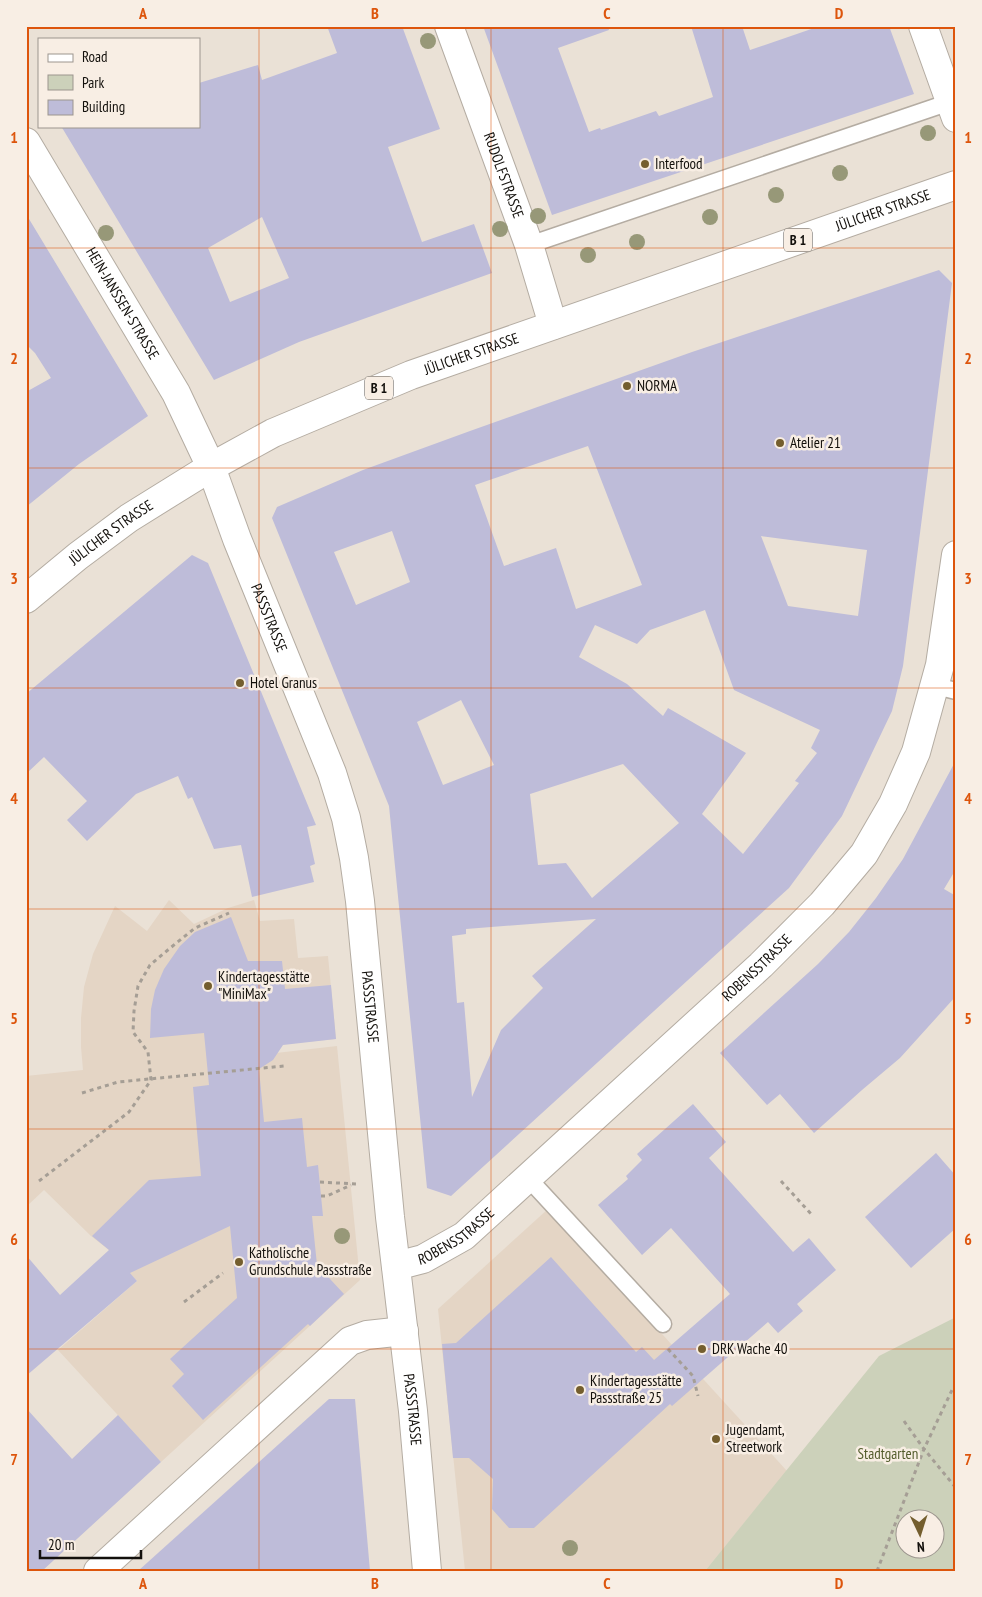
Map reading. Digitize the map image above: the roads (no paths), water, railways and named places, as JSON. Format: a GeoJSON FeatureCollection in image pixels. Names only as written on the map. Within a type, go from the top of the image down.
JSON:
{"type":"FeatureCollection","features":[{"type":"Feature","properties":{"kind":"street","name":"RUDOLFSTRASSE"},"geometry":{"type":"LineString","coordinates":[[449,26],[529,245],[553,325]]}},
{"type":"Feature","properties":{"kind":"street"},"geometry":{"type":"LineString","coordinates":[[922,26],[953,110]]}},
{"type":"Feature","properties":{"kind":"street","name":"HEIN-JANSSEN-STRASSE"},"geometry":{"type":"LineString","coordinates":[[26,142],[176,393],[211,467]]}},
{"type":"Feature","properties":{"kind":"street","name":"JÜLICHER STRASSE"},"geometry":{"type":"LineString","coordinates":[[26,599],[78,556],[129,518],[211,467],[273,433],[315,414],[411,375],[956,186]]}},
{"type":"Feature","properties":{"kind":"street","name":"PASSSTRASSE"},"geometry":{"type":"LineString","coordinates":[[211,467],[237,539],[332,773],[346,818],[354,858],[360,901],[428,1571]]}},
{"type":"Feature","properties":{"kind":"street","name":"ROBENSSTRASSE"},"geometry":{"type":"LineString","coordinates":[[396,1266],[423,1259],[464,1236],[761,965],[822,904],[864,854],[893,804],[946,689],[940,665],[956,554]]}},
{"type":"Feature","properties":{"kind":"street"},"geometry":{"type":"LineString","coordinates":[[98,1571],[350,1341],[367,1335],[404,1331]]}},
{"type":"Feature","properties":{"kind":"lane"},"geometry":{"type":"LineString","coordinates":[[529,245],[953,110]]}},
{"type":"Feature","properties":{"kind":"lane"},"geometry":{"type":"LineString","coordinates":[[527,1177],[663,1324]]}},
{"type":"Feature","properties":{"kind":"place","name":"Interfood"},"geometry":{"type":"Point","coordinates":[645,164]}},
{"type":"Feature","properties":{"kind":"place","name":"NORMA"},"geometry":{"type":"Point","coordinates":[627,386]}},
{"type":"Feature","properties":{"kind":"place","name":"Atelier 21"},"geometry":{"type":"Point","coordinates":[780,443]}},
{"type":"Feature","properties":{"kind":"place","name":"Hotel Granus"},"geometry":{"type":"Point","coordinates":[240,683]}},
{"type":"Feature","properties":{"kind":"place","name":"Kindertagesstätte \"MiniMax\""},"geometry":{"type":"Point","coordinates":[208,986]}},
{"type":"Feature","properties":{"kind":"place","name":"Katholische Grundschule Passstraße"},"geometry":{"type":"Point","coordinates":[239,1262]}},
{"type":"Feature","properties":{"kind":"place","name":"DRK Wache 40"},"geometry":{"type":"Point","coordinates":[702,1349]}},
{"type":"Feature","properties":{"kind":"place","name":"Kindertagesstätte Passstraße 25"},"geometry":{"type":"Point","coordinates":[580,1390]}},
{"type":"Feature","properties":{"kind":"place","name":"Jugendamt, Streetwork"},"geometry":{"type":"Point","coordinates":[716,1439]}},
{"type":"Feature","properties":{"kind":"park label","name":"Stadtgarten"},"geometry":{"type":"Point","coordinates":[888,1454]}}]}
